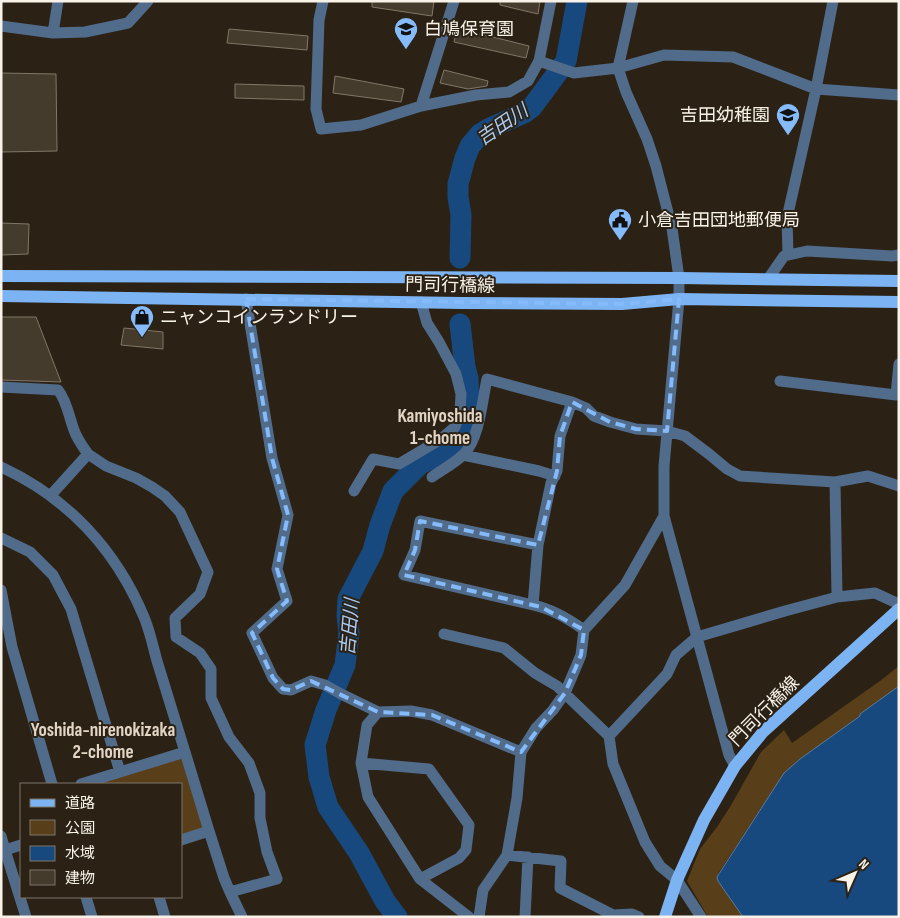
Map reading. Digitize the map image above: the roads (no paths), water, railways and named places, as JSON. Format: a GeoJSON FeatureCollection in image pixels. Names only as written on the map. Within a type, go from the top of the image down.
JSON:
{"type":"FeatureCollection","features":[{"type":"Feature","properties":{"kind":"main road","name":"門司行橋線"},"geometry":{"type":"LineString","coordinates":[[1,276],[679,278],[899,281]]}},
{"type":"Feature","properties":{"kind":"main road","name":"門司行橋線"},"geometry":{"type":"LineString","coordinates":[[1,296],[622,304],[679,299],[899,302]]}},
{"type":"Feature","properties":{"kind":"main road","name":"門司行橋線"},"geometry":{"type":"LineString","coordinates":[[665,917],[677,880],[704,820],[735,766],[763,732],[899,609]]}},
{"type":"Feature","properties":{"kind":"street"},"geometry":{"type":"LineString","coordinates":[[53,33],[58,1]]}},
{"type":"Feature","properties":{"kind":"street"},"geometry":{"type":"LineString","coordinates":[[1,26],[53,33],[85,32],[128,23],[148,1]]}},
{"type":"Feature","properties":{"kind":"street"},"geometry":{"type":"LineString","coordinates":[[323,1],[319,20],[316,109],[321,129],[361,125],[421,106],[476,95],[509,92],[528,81],[539,61],[551,1]]}},
{"type":"Feature","properties":{"kind":"street"},"geometry":{"type":"LineString","coordinates":[[421,106],[454,1]]}},
{"type":"Feature","properties":{"kind":"street"},"geometry":{"type":"LineString","coordinates":[[633,1],[618,68],[656,166],[672,228],[679,278],[679,299],[664,466],[664,516],[729,755],[735,766]]}},
{"type":"Feature","properties":{"kind":"street"},"geometry":{"type":"LineString","coordinates":[[788,255],[787,218],[816,89],[833,1]]}},
{"type":"Feature","properties":{"kind":"street"},"geometry":{"type":"LineString","coordinates":[[539,61],[574,73],[618,68],[664,55],[733,57],[816,89],[899,95]]}},
{"type":"Feature","properties":{"kind":"street"},"geometry":{"type":"LineString","coordinates":[[768,279],[784,256],[807,250],[892,256],[899,254]]}},
{"type":"Feature","properties":{"kind":"street"},"geometry":{"type":"LineString","coordinates":[[246,299],[272,458],[288,515],[277,569],[287,601],[252,633],[273,678],[283,690],[291,690],[311,681],[325,685],[378,712],[410,711],[432,715],[521,752]]}},
{"type":"Feature","properties":{"kind":"street"},"geometry":{"type":"LineString","coordinates":[[354,491],[373,459],[399,464],[441,439],[455,428],[460,413],[461,394],[458,380],[439,342],[426,323],[421,302]]}},
{"type":"Feature","properties":{"kind":"street"},"geometry":{"type":"LineString","coordinates":[[780,381],[896,395],[899,364]]}},
{"type":"Feature","properties":{"kind":"street"},"geometry":{"type":"LineString","coordinates":[[432,477],[464,455],[470,446],[477,427],[487,379],[572,402],[586,408],[594,416],[636,430],[667,430],[685,436],[727,469],[740,476],[835,482],[868,476],[899,486]]}},
{"type":"Feature","properties":{"kind":"street"},"geometry":{"type":"LineString","coordinates":[[1,387],[58,390],[62,395],[74,432],[88,454],[106,466],[136,478],[165,496],[180,512],[208,572],[200,594],[175,618],[176,637],[200,653],[211,669],[211,698],[229,737],[249,763],[260,793],[260,818],[267,852],[277,879],[230,892]]}},
{"type":"Feature","properties":{"kind":"street"},"geometry":{"type":"LineString","coordinates":[[533,605],[538,545],[551,484],[557,471],[560,436],[572,402]]}},
{"type":"Feature","properties":{"kind":"street"},"geometry":{"type":"LineString","coordinates":[[51,496],[88,454]]}},
{"type":"Feature","properties":{"kind":"street"},"geometry":{"type":"LineString","coordinates":[[464,455],[555,476]]}},
{"type":"Feature","properties":{"kind":"street"},"geometry":{"type":"LineString","coordinates":[[1,467],[26,480],[73,513],[112,557],[129,586],[145,618],[224,878],[242,917]]}},
{"type":"Feature","properties":{"kind":"street"},"geometry":{"type":"LineString","coordinates":[[835,482],[837,597]]}},
{"type":"Feature","properties":{"kind":"street"},"geometry":{"type":"LineString","coordinates":[[479,917],[483,890],[507,855],[517,798],[521,752],[536,728],[554,710],[565,693],[581,655],[584,630],[625,585],[664,516]]}},
{"type":"Feature","properties":{"kind":"street"},"geometry":{"type":"LineString","coordinates":[[538,545],[420,521],[415,550],[404,575],[541,607],[570,619],[584,630]]}},
{"type":"Feature","properties":{"kind":"street"},"geometry":{"type":"LineString","coordinates":[[1,538],[30,552],[48,569],[71,609],[120,772]]}},
{"type":"Feature","properties":{"kind":"street"},"geometry":{"type":"LineString","coordinates":[[1,590],[12,648],[52,783]]}},
{"type":"Feature","properties":{"kind":"street"},"geometry":{"type":"LineString","coordinates":[[609,736],[667,674],[676,655],[697,637],[837,597],[875,593],[899,604]]}},
{"type":"Feature","properties":{"kind":"street"},"geometry":{"type":"LineString","coordinates":[[444,634],[504,648],[535,673],[557,686],[609,736],[613,764],[644,842],[660,866],[677,880],[701,917]]}},
{"type":"Feature","properties":{"kind":"street"},"geometry":{"type":"LineString","coordinates":[[378,712],[367,725],[361,763],[368,797],[420,878],[469,917]]}},
{"type":"Feature","properties":{"kind":"street"},"geometry":{"type":"LineString","coordinates":[[84,783],[185,752]]}},
{"type":"Feature","properties":{"kind":"street"},"geometry":{"type":"LineString","coordinates":[[361,763],[429,769],[469,825],[466,850],[459,858],[420,878]]}},
{"type":"Feature","properties":{"kind":"street"},"geometry":{"type":"LineString","coordinates":[[182,840],[209,831]]}},
{"type":"Feature","properties":{"kind":"street"},"geometry":{"type":"LineString","coordinates":[[1,836],[3,851],[26,917]]}},
{"type":"Feature","properties":{"kind":"street"},"geometry":{"type":"LineString","coordinates":[[3,851],[20,845]]}},
{"type":"Feature","properties":{"kind":"street"},"geometry":{"type":"LineString","coordinates":[[507,855],[561,861],[560,888],[613,915],[632,914],[639,917]]}},
{"type":"Feature","properties":{"kind":"street"},"geometry":{"type":"LineString","coordinates":[[524,917],[528,857]]}},
{"type":"Feature","properties":{"kind":"street"},"geometry":{"type":"LineString","coordinates":[[86,898],[92,917]]}},
{"type":"Feature","properties":{"kind":"street"},"geometry":{"type":"LineString","coordinates":[[159,898],[165,917]]}},
{"type":"Feature","properties":{"kind":"water"},"geometry":{"type":"Polygon","coordinates":[[[899,686],[899,917],[743,917],[717,877],[784,773],[800,759],[899,686]]]}},
{"type":"Feature","properties":{"kind":"waterway","name":"吉田川"},"geometry":{"type":"LineString","coordinates":[[460,258],[461,215],[458,184],[470,146],[480,134],[524,113],[532,107],[541,95],[566,61],[577,1]]}},
{"type":"Feature","properties":{"kind":"waterway","name":"吉田川"},"geometry":{"type":"LineString","coordinates":[[397,917],[385,901],[359,853],[328,807],[319,777],[315,745],[326,710],[345,665],[349,633],[348,599],[373,551],[380,525],[393,491],[420,464],[438,456],[459,440],[467,421],[469,407],[468,378],[460,324]]}},
{"type":"Feature","properties":{"kind":"place","name":"白鳩保育園"},"geometry":{"type":"Point","coordinates":[406,50]}},
{"type":"Feature","properties":{"kind":"place","name":"吉田幼稚園"},"geometry":{"type":"Point","coordinates":[788,136]}},
{"type":"Feature","properties":{"kind":"place","name":"小倉吉田団地郵便局"},"geometry":{"type":"Point","coordinates":[620,241]}},
{"type":"Feature","properties":{"kind":"place","name":"ニャンコインランドリー"},"geometry":{"type":"Point","coordinates":[142,338]}},
{"type":"Feature","properties":{"kind":"district","name":"Kamiyoshida 1-chome"},"geometry":{"type":"Point","coordinates":[440,426]}},
{"type":"Feature","properties":{"kind":"district","name":"Yoshida-nirenokizaka 2-chome"},"geometry":{"type":"Point","coordinates":[103,740]}}]}
